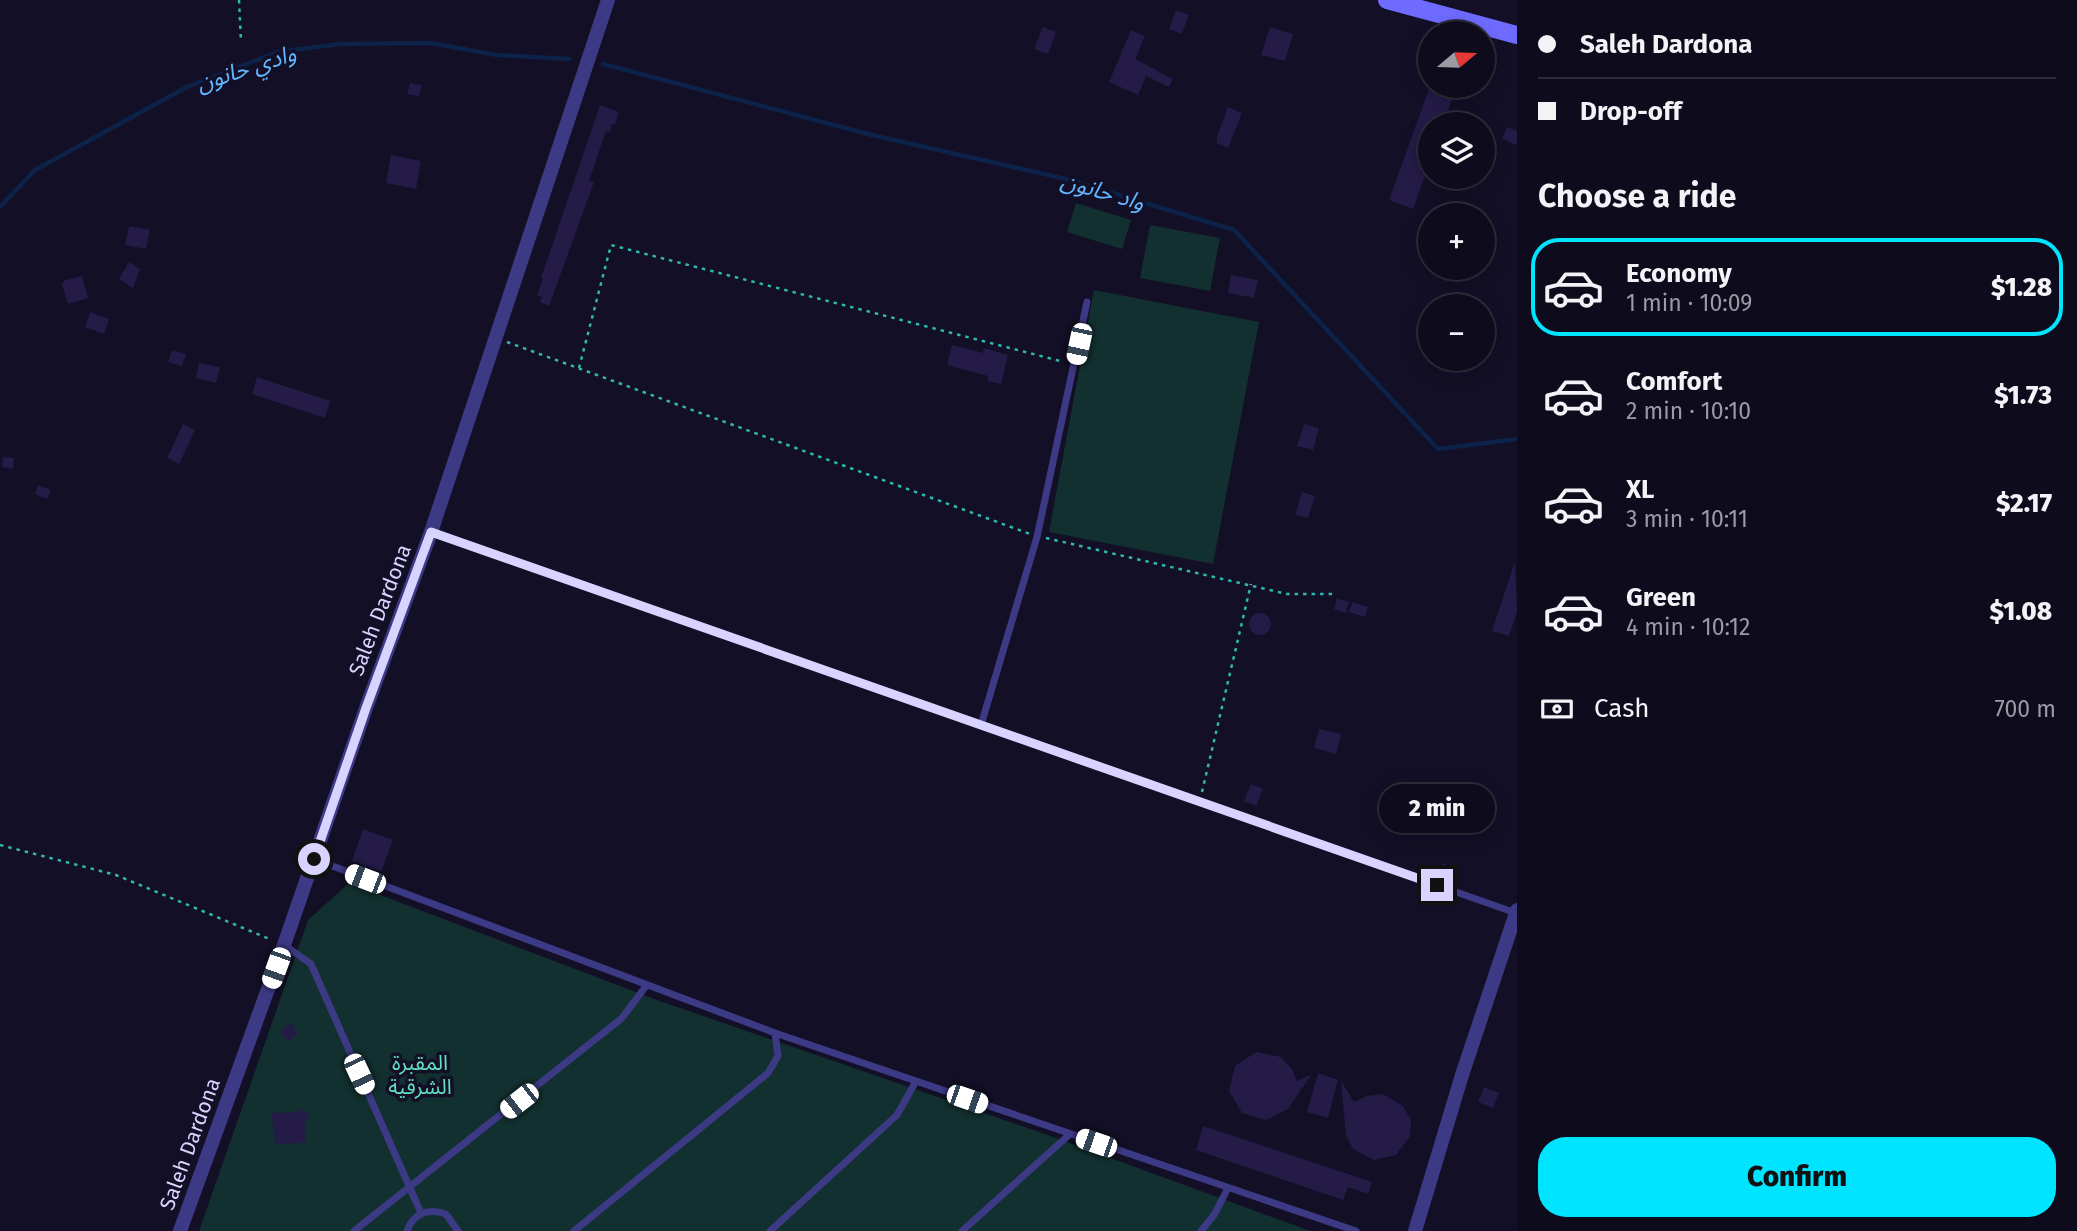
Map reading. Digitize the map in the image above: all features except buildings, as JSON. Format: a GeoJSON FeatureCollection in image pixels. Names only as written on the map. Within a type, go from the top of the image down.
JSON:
{"type":"FeatureCollection","features":[{"type":"Feature","properties":{"kind":"main road"},"geometry":{"type":"LineString","coordinates":[[1387,0],[1517,35]]}},
{"type":"Feature","properties":{"kind":"street","name":"Saleh Dardona"},"geometry":{"type":"LineString","coordinates":[[180,1231],[431,532],[608,0]]}},
{"type":"Feature","properties":{"kind":"street"},"geometry":{"type":"LineString","coordinates":[[1415,1231],[1462,1075],[1517,911]]}},
{"type":"Feature","properties":{"kind":"lane"},"geometry":{"type":"LineString","coordinates":[[981,725],[1037,537],[1087,302]]}},
{"type":"Feature","properties":{"kind":"lane"},"geometry":{"type":"LineString","coordinates":[[431,532],[1517,911]]}},
{"type":"Feature","properties":{"kind":"lane"},"geometry":{"type":"LineString","coordinates":[[314,859],[775,1033],[1356,1231]]}},
{"type":"Feature","properties":{"kind":"lane"},"geometry":{"type":"LineString","coordinates":[[284,945],[311,964],[421,1213]]}},
{"type":"Feature","properties":{"kind":"lane"},"geometry":{"type":"LineString","coordinates":[[354,1231],[622,1018],[646,986]]}},
{"type":"Feature","properties":{"kind":"lane"},"geometry":{"type":"LineString","coordinates":[[574,1231],[768,1073],[778,1056],[775,1033]]}},
{"type":"Feature","properties":{"kind":"lane"},"geometry":{"type":"LineString","coordinates":[[770,1231],[897,1115],[916,1081]]}},
{"type":"Feature","properties":{"kind":"lane"},"geometry":{"type":"LineString","coordinates":[[962,1231],[1070,1134]]}},
{"type":"Feature","properties":{"kind":"lane"},"geometry":{"type":"LineString","coordinates":[[1201,1231],[1214,1215],[1228,1188]]}},
{"type":"Feature","properties":{"kind":"lane"},"geometry":{"type":"LineString","coordinates":[[407,1231],[413,1219],[421,1213],[438,1211],[446,1214],[458,1231]]}},
{"type":"Feature","properties":{"kind":"path"},"geometry":{"type":"LineString","coordinates":[[239,0],[241,42]]}},
{"type":"Feature","properties":{"kind":"path"},"geometry":{"type":"LineString","coordinates":[[579,368],[611,245],[1074,365]]}},
{"type":"Feature","properties":{"kind":"path"},"geometry":{"type":"LineString","coordinates":[[497,338],[1037,537],[1287,594],[1338,594]]}},
{"type":"Feature","properties":{"kind":"path"},"geometry":{"type":"LineString","coordinates":[[1200,802],[1251,584]]}},
{"type":"Feature","properties":{"kind":"path"},"geometry":{"type":"LineString","coordinates":[[0,845],[116,875],[284,945]]}},
{"type":"Feature","properties":{"kind":"green space"},"geometry":{"type":"Polygon","coordinates":[[[1076,203],[1131,220],[1122,249],[1067,232],[1076,203]]]}},
{"type":"Feature","properties":{"kind":"green space"},"geometry":{"type":"Polygon","coordinates":[[[1150,225],[1220,238],[1210,291],[1140,278],[1150,225]]]}},
{"type":"Feature","properties":{"kind":"green space"},"geometry":{"type":"Polygon","coordinates":[[[1094,290],[1259,322],[1213,564],[1049,532],[1094,290]]]}},
{"type":"Feature","properties":{"kind":"green space","name":"المقبرة الشرقية"},"geometry":{"type":"Polygon","coordinates":[[[349,883],[657,1000],[1042,1133],[1310,1231],[199,1231],[308,920],[349,883]]]}},
{"type":"Feature","properties":{"kind":"waterway","name":"وادي حانون"},"geometry":{"type":"LineString","coordinates":[[0,207],[35,170],[187,87],[278,52],[340,44],[430,43],[497,55],[569,59]]}},
{"type":"Feature","properties":{"kind":"waterway","name":"واد حانون"},"geometry":{"type":"LineString","coordinates":[[603,64],[872,135],[1066,179],[1234,230],[1438,449],[1517,439]]}},
{"type":"Feature","properties":{"kind":"route"},"geometry":{"type":"LineString","coordinates":[[314,859],[431,532],[1437,885]]}}]}
